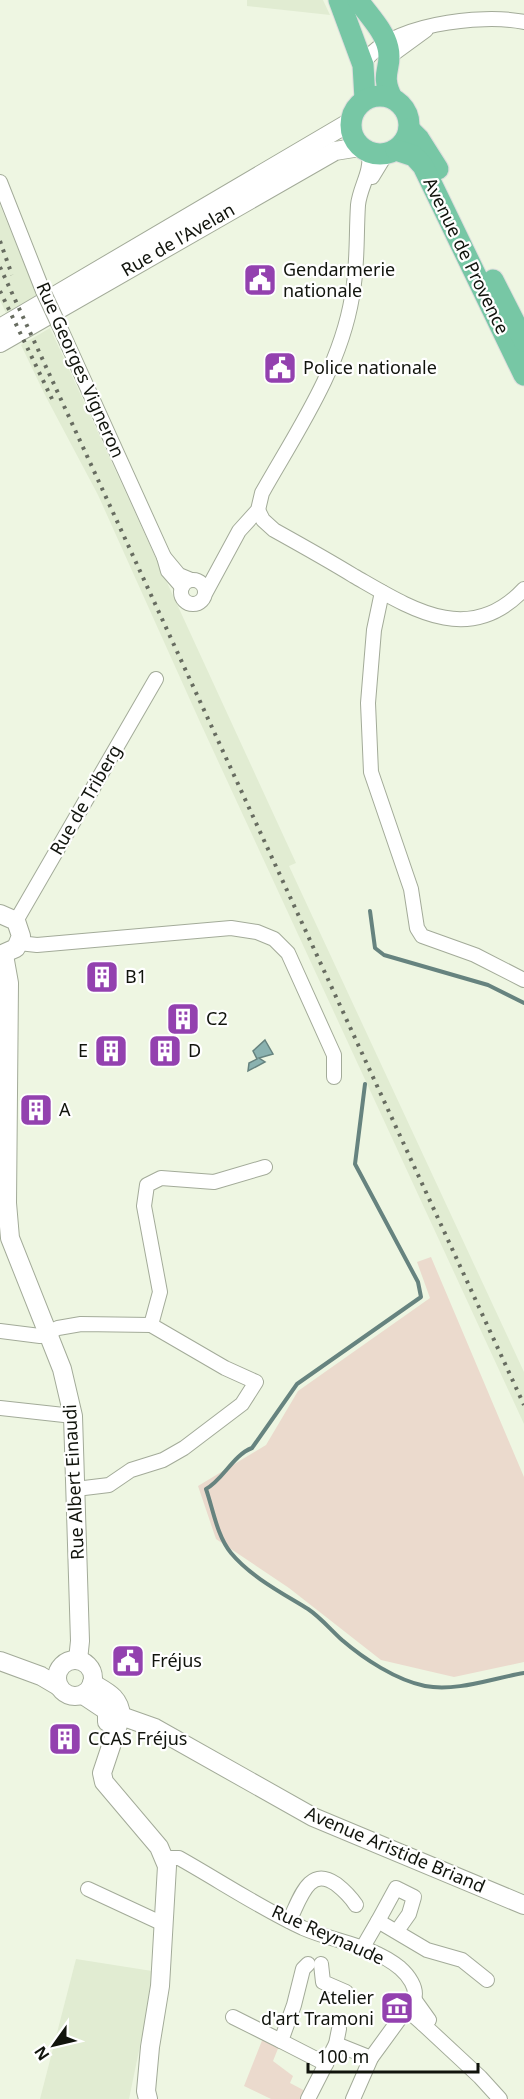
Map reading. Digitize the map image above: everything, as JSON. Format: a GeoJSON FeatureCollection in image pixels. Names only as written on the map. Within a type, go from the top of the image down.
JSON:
{"type":"FeatureCollection","features":[{"type":"Feature","properties":{"kind":"main road"},"geometry":{"type":"LineString","coordinates":[[339,0],[363,65],[365,99]]}},
{"type":"Feature","properties":{"kind":"main road"},"geometry":{"type":"LineString","coordinates":[[358,0],[384,42],[385,77],[392,98],[405,111],[409,129],[407,137],[378,151],[352,136],[350,122],[355,109],[365,99],[378,95],[392,98]]}},
{"type":"Feature","properties":{"kind":"main road","name":"Rue de l'Avelan"},"geometry":{"type":"LineString","coordinates":[[0,328],[350,122]]}},
{"type":"Feature","properties":{"kind":"main road","name":"Avenue de Provence"},"geometry":{"type":"LineString","coordinates":[[409,129],[431,157],[524,341]]}},
{"type":"Feature","properties":{"kind":"main road","name":"Rue de l'Avelan"},"geometry":{"type":"LineString","coordinates":[[0,343],[335,151],[378,151]]}},
{"type":"Feature","properties":{"kind":"main road","name":"Avenue de Provence"},"geometry":{"type":"LineString","coordinates":[[378,151],[411,154],[423,166],[524,375]]}},
{"type":"Feature","properties":{"kind":"main road"},"geometry":{"type":"LineString","coordinates":[[2,955],[16,948],[19,942],[20,930],[8,918]]}},
{"type":"Feature","properties":{"kind":"main road","name":"Rue Albert Einaudi"},"geometry":{"type":"LineString","coordinates":[[2,955],[9,983],[4,1030],[7,1203],[5,1238],[47,1332],[69,1390],[73,1416],[80,1641],[78,1660]]}},
{"type":"Feature","properties":{"kind":"main road"},"geometry":{"type":"LineString","coordinates":[[0,1653],[43,1668],[59,1668]]}},
{"type":"Feature","properties":{"kind":"main road"},"geometry":{"type":"LineString","coordinates":[[58,1686],[59,1668],[68,1661],[78,1660],[90,1668],[88,1689]]}},
{"type":"Feature","properties":{"kind":"main road"},"geometry":{"type":"LineString","coordinates":[[0,1661],[41,1676],[58,1686],[66,1695],[88,1689]]}},
{"type":"Feature","properties":{"kind":"main road"},"geometry":{"type":"LineString","coordinates":[[88,1689],[115,1708]]}},
{"type":"Feature","properties":{"kind":"main road"},"geometry":{"type":"LineString","coordinates":[[115,1708],[102,1777],[112,1794],[150,1835],[164,1858],[167,1875],[160,1986],[146,2091],[148,2099]]}},
{"type":"Feature","properties":{"kind":"main road"},"geometry":{"type":"LineString","coordinates":[[115,1708],[96,1768],[97,1781],[158,1855],[162,1870],[155,1982],[137,2099]]}},
{"type":"Feature","properties":{"kind":"main road","name":"Avenue Aristide Briand"},"geometry":{"type":"LineString","coordinates":[[115,1708],[199,1740],[322,1812],[524,1896]]}},
{"type":"Feature","properties":{"kind":"main road","name":"Avenue Aristide Briand"},"geometry":{"type":"LineString","coordinates":[[115,1708],[313,1817],[524,1905]]}},
{"type":"Feature","properties":{"kind":"street"},"geometry":{"type":"LineString","coordinates":[[384,42],[478,17],[524,22]]}},
{"type":"Feature","properties":{"kind":"street"},"geometry":{"type":"LineString","coordinates":[[363,65],[384,42],[407,32],[428,29]]}},
{"type":"Feature","properties":{"kind":"street"},"geometry":{"type":"LineString","coordinates":[[238,535],[258,510],[262,493],[324,382],[344,330],[356,275],[358,204],[371,164],[378,151]]}},
{"type":"Feature","properties":{"kind":"street","name":"Rue Georges Vigneron"},"geometry":{"type":"LineString","coordinates":[[0,182],[44,291],[164,557],[179,574],[194,585],[218,569],[238,535]]}},
{"type":"Feature","properties":{"kind":"street"},"geometry":{"type":"LineString","coordinates":[[258,510],[268,526],[382,592],[428,615],[459,620],[492,613],[524,589]]}},
{"type":"Feature","properties":{"kind":"street"},"geometry":{"type":"LineString","coordinates":[[238,535],[268,526]]}},
{"type":"Feature","properties":{"kind":"street"},"geometry":{"type":"LineString","coordinates":[[382,592],[374,630],[368,703],[370,772],[411,888],[417,928],[422,936],[475,955],[524,980]]}},
{"type":"Feature","properties":{"kind":"street","name":"Rue de Triberg"},"geometry":{"type":"LineString","coordinates":[[8,918],[156,679]]}},
{"type":"Feature","properties":{"kind":"street"},"geometry":{"type":"LineString","coordinates":[[19,942],[37,945],[231,928],[274,939],[288,953],[334,1055],[334,1077]]}},
{"type":"Feature","properties":{"kind":"street"},"geometry":{"type":"LineString","coordinates":[[151,1325],[160,1292],[144,1206],[147,1185],[161,1178],[214,1182],[265,1167]]}},
{"type":"Feature","properties":{"kind":"street"},"geometry":{"type":"LineString","coordinates":[[0,1331],[40,1336],[47,1332],[81,1324],[151,1325],[225,1368],[256,1382],[242,1404],[184,1448],[163,1460],[131,1470],[109,1485],[75,1489]]}},
{"type":"Feature","properties":{"kind":"street"},"geometry":{"type":"LineString","coordinates":[[0,1408],[73,1416]]}},
{"type":"Feature","properties":{"kind":"street","name":"Rue Reynaude"},"geometry":{"type":"LineString","coordinates":[[164,1858],[179,1858],[305,1929],[363,1947],[400,1968],[413,1984],[412,2001],[429,2020],[423,2024],[480,2077],[500,2099]]}},
{"type":"Feature","properties":{"kind":"street"},"geometry":{"type":"LineString","coordinates":[[289,1921],[308,1884],[319,1877],[325,1877],[348,1893],[356,1905]]}},
{"type":"Feature","properties":{"kind":"street"},"geometry":{"type":"LineString","coordinates":[[363,1947],[396,1888],[414,1897],[408,1914],[397,1931]]}},
{"type":"Feature","properties":{"kind":"street"},"geometry":{"type":"LineString","coordinates":[[88,1889],[159,1922]]}},
{"type":"Feature","properties":{"kind":"street"},"geometry":{"type":"LineString","coordinates":[[378,1921],[428,1950],[462,1960],[487,1980]]}},
{"type":"Feature","properties":{"kind":"street"},"geometry":{"type":"LineString","coordinates":[[281,2042],[303,1969],[314,1964],[323,1982],[345,1992]]}},
{"type":"Feature","properties":{"kind":"street"},"geometry":{"type":"LineString","coordinates":[[353,2099],[371,2058],[412,2001]]}},
{"type":"Feature","properties":{"kind":"street"},"geometry":{"type":"LineString","coordinates":[[233,2018],[326,2064]]}},
{"type":"Feature","properties":{"kind":"street"},"geometry":{"type":"LineString","coordinates":[[308,2099],[336,2044],[339,2029]]}},
{"type":"Feature","properties":{"kind":"street"},"geometry":{"type":"LineString","coordinates":[[336,2044],[371,2058]]}},
{"type":"Feature","properties":{"kind":"shaded area"},"geometry":{"type":"Polygon","coordinates":[[[247,0],[323,0],[330,15],[247,6],[247,0]]]}},
{"type":"Feature","properties":{"kind":"shaded area"},"geometry":{"type":"Polygon","coordinates":[[[0,205],[37,295],[6,313],[0,300],[0,205]]]}},
{"type":"Feature","properties":{"kind":"shaded area"},"geometry":{"type":"Polygon","coordinates":[[[50,328],[296,863],[289,866],[524,1372],[524,1424],[200,722],[98,495],[21,345],[50,328]]]}},
{"type":"Feature","properties":{"kind":"shaded area"},"geometry":{"type":"Polygon","coordinates":[[[431,1257],[524,1477],[524,1662],[454,1677],[381,1660],[289,1588],[216,1539],[198,1486],[266,1445],[298,1391],[430,1298],[417,1262],[431,1257]]]}},
{"type":"Feature","properties":{"kind":"shaded area"},"geometry":{"type":"Polygon","coordinates":[[[76,1959],[152,1971],[147,2012],[129,2099],[40,2099],[76,1959]]]}},
{"type":"Feature","properties":{"kind":"shaded area"},"geometry":{"type":"Polygon","coordinates":[[[265,2033],[281,2041],[273,2061],[293,2076],[290,2083],[311,2094],[308,2099],[271,2099],[244,2086],[265,2033]]]}},
{"type":"Feature","properties":{"kind":"water"},"geometry":{"type":"Polygon","coordinates":[[[265,1040],[273,1054],[259,1058],[265,1062],[248,1071],[249,1063],[257,1059],[253,1051],[265,1040]]]}},
{"type":"Feature","properties":{"kind":"waterway"},"geometry":{"type":"LineString","coordinates":[[370,911],[375,948],[384,955],[488,985],[524,1003]]}},
{"type":"Feature","properties":{"kind":"waterway"},"geometry":{"type":"LineString","coordinates":[[365,1084],[355,1164],[418,1282],[421,1297],[297,1384],[252,1448],[239,1456],[218,1480],[206,1489],[222,1539],[239,1562],[267,1584],[312,1612],[342,1640],[381,1668],[414,1683],[437,1687],[462,1686],[524,1673]]}},
{"type":"Feature","properties":{"kind":"railway"},"geometry":{"type":"LineString","coordinates":[[0,241],[12,275]]}},
{"type":"Feature","properties":{"kind":"railway"},"geometry":{"type":"LineString","coordinates":[[0,267],[524,1405]]}},
{"type":"Feature","properties":{"kind":"railway"},"geometry":{"type":"LineString","coordinates":[[0,291],[52,399]]}},
{"type":"Feature","properties":{"kind":"place","name":"Gendarmerie nationale"},"geometry":{"type":"Point","coordinates":[260,280]}},
{"type":"Feature","properties":{"kind":"place","name":"Police nationale"},"geometry":{"type":"Point","coordinates":[280,368]}},
{"type":"Feature","properties":{"kind":"place","name":"B1"},"geometry":{"type":"Point","coordinates":[102,977]}},
{"type":"Feature","properties":{"kind":"place","name":"C2"},"geometry":{"type":"Point","coordinates":[183,1019]}},
{"type":"Feature","properties":{"kind":"place","name":"E"},"geometry":{"type":"Point","coordinates":[111,1051]}},
{"type":"Feature","properties":{"kind":"place","name":"D"},"geometry":{"type":"Point","coordinates":[165,1051]}},
{"type":"Feature","properties":{"kind":"place","name":"A"},"geometry":{"type":"Point","coordinates":[36,1110]}},
{"type":"Feature","properties":{"kind":"place","name":"Fréjus"},"geometry":{"type":"Point","coordinates":[128,1661]}},
{"type":"Feature","properties":{"kind":"place","name":"CCAS Fréjus"},"geometry":{"type":"Point","coordinates":[65,1739]}},
{"type":"Feature","properties":{"kind":"place","name":"Atelier d'art Tramoni"},"geometry":{"type":"Point","coordinates":[397,2008]}}]}
